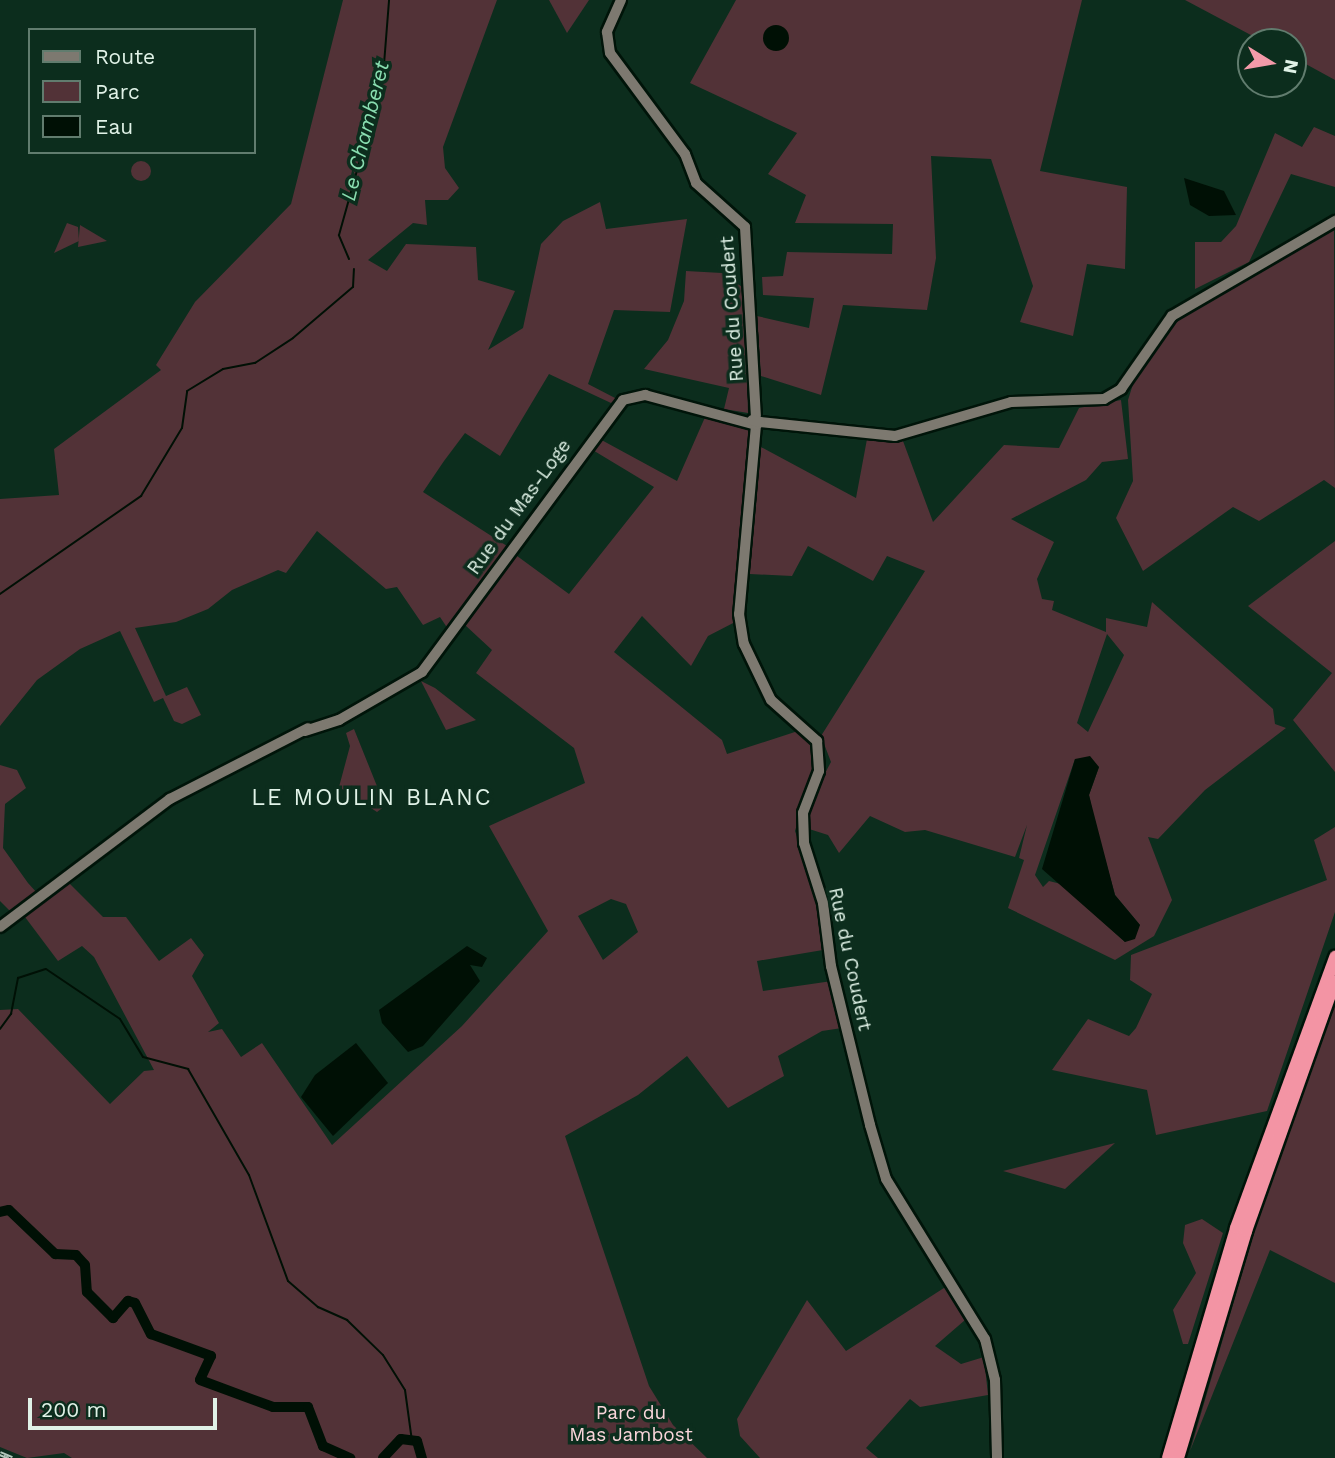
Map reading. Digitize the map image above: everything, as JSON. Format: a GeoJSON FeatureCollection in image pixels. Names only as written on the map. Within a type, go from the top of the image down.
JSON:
{"type":"FeatureCollection","features":[{"type":"Feature","properties":{"kind":"highway"},"geometry":{"type":"LineString","coordinates":[[1168,1458],[1236,1228],[1335,957]]}},
{"type":"Feature","properties":{"kind":"highway"},"geometry":{"type":"LineString","coordinates":[[1178,1458],[1246,1231],[1335,981]]}},
{"type":"Feature","properties":{"kind":"main road","name":"Rue du Coudert"},"geometry":{"type":"LineString","coordinates":[[621,0],[607,32],[614,59],[685,154],[696,183],[745,227],[756,421],[739,614],[744,644],[771,699],[817,741],[820,763],[803,813],[804,843],[823,903],[831,966],[866,1112],[886,1179],[985,1339],[995,1380],[997,1458]]}},
{"type":"Feature","properties":{"kind":"main road","name":"Rue du Mas-Loge"},"geometry":{"type":"LineString","coordinates":[[0,927],[170,799],[336,716],[428,665],[623,400],[645,395],[756,421],[900,435],[1011,402],[1104,399],[1121,389],[1172,316],[1335,221]]}},
{"type":"Feature","properties":{"kind":"green space"},"geometry":{"type":"Polygon","coordinates":[[[343,0],[497,0],[443,147],[445,168],[459,188],[448,200],[425,200],[427,225],[413,223],[368,260],[387,271],[406,244],[476,247],[478,280],[515,291],[488,350],[523,328],[541,244],[563,221],[600,202],[606,229],[687,219],[670,312],[614,310],[588,384],[617,399],[611,403],[549,374],[500,456],[465,433],[444,461],[423,492],[507,546],[448,629],[440,617],[423,625],[397,587],[386,589],[317,531],[286,573],[278,570],[232,590],[208,609],[176,622],[135,628],[166,696],[187,687],[201,715],[182,724],[174,721],[163,698],[154,702],[120,631],[80,649],[37,680],[0,726],[0,499],[59,495],[54,449],[161,370],[156,365],[195,302],[291,204],[343,0]]]}},
{"type":"Feature","properties":{"kind":"green space"},"geometry":{"type":"Polygon","coordinates":[[[549,0],[589,0],[567,33],[549,0]]]}},
{"type":"Feature","properties":{"kind":"green space"},"geometry":{"type":"Polygon","coordinates":[[[736,0],[1082,0],[1040,171],[1127,187],[1125,269],[1087,264],[1073,336],[1020,322],[1033,286],[991,159],[931,156],[936,258],[927,310],[843,305],[821,395],[761,376],[757,316],[809,328],[814,298],[763,295],[762,277],[783,276],[787,252],[892,254],[893,224],[795,223],[806,195],[768,174],[797,133],[690,83],[736,0]]]}},
{"type":"Feature","properties":{"kind":"green space"},"geometry":{"type":"Polygon","coordinates":[[[1185,0],[1335,0],[1335,80],[1307,65],[1307,28],[1238,28],[1185,0]]]}},
{"type":"Feature","properties":{"kind":"green space"},"geometry":{"type":"Polygon","coordinates":[[[1314,127],[1335,136],[1335,187],[1291,174],[1249,262],[1195,289],[1195,242],[1221,242],[1236,226],[1275,133],[1302,147],[1314,127]]]}},
{"type":"Feature","properties":{"kind":"green space"},"geometry":{"type":"Polygon","coordinates":[[[141,161],[148,164],[151,171],[148,178],[141,181],[134,178],[131,171],[134,164],[141,161]]]}},
{"type":"Feature","properties":{"kind":"green space"},"geometry":{"type":"Polygon","coordinates":[[[67,223],[78,227],[79,241],[54,253],[67,223]]]}},
{"type":"Feature","properties":{"kind":"green space"},"geometry":{"type":"Polygon","coordinates":[[[80,225],[107,241],[78,247],[80,225]]]}},
{"type":"Feature","properties":{"kind":"green space"},"geometry":{"type":"Polygon","coordinates":[[[1334,229],[1335,488],[1324,480],[1259,521],[1233,507],[1143,571],[1116,518],[1133,481],[1128,400],[1133,384],[1178,317],[1334,229]]]}},
{"type":"Feature","properties":{"kind":"green space"},"geometry":{"type":"Polygon","coordinates":[[[686,271],[722,273],[745,289],[748,413],[724,409],[729,388],[644,369],[668,340],[684,301],[686,271]]]}},
{"type":"Feature","properties":{"kind":"green space"},"geometry":{"type":"Polygon","coordinates":[[[1121,400],[1128,459],[1102,462],[1086,480],[1011,519],[1054,542],[1037,579],[1042,599],[1054,601],[1052,610],[1106,632],[1106,618],[1147,627],[1152,602],[1273,709],[1275,724],[1286,728],[1205,790],[1158,839],[1148,837],[1172,900],[1154,936],[1115,960],[1008,908],[1024,860],[1019,858],[1027,825],[1015,857],[925,830],[905,832],[870,816],[839,853],[828,835],[809,829],[811,799],[831,762],[821,736],[925,571],[887,556],[873,581],[808,546],[792,576],[750,574],[747,568],[759,446],[856,498],[867,439],[903,441],[933,522],[1004,445],[1059,448],[1079,408],[1121,400]],[[1107,634],[1077,723],[1088,732],[1124,655],[1107,634]],[[1075,759],[1035,875],[1043,887],[1049,881],[1061,884],[1125,942],[1140,925],[1115,895],[1094,819],[1089,795],[1099,767],[1075,759]]]}},
{"type":"Feature","properties":{"kind":"green space","name":"Parc du Mas Jambost"},"geometry":{"type":"Polygon","coordinates":[[[706,415],[749,427],[754,443],[739,620],[708,636],[691,666],[642,616],[614,652],[722,740],[727,754],[801,730],[812,743],[817,759],[795,831],[819,900],[823,950],[757,961],[763,991],[832,981],[842,1028],[822,1031],[778,1056],[784,1076],[728,1108],[687,1056],[638,1095],[565,1136],[649,1386],[673,1425],[707,1458],[72,1458],[64,1453],[27,1458],[0,1447],[0,1010],[18,1009],[110,1104],[144,1071],[154,1070],[94,957],[82,946],[58,961],[22,913],[16,917],[0,901],[0,765],[17,770],[26,788],[5,804],[3,848],[28,883],[38,894],[66,880],[103,917],[126,917],[159,961],[191,938],[204,955],[192,976],[219,1023],[208,1032],[222,1029],[241,1057],[262,1043],[332,1145],[462,1026],[548,931],[489,826],[585,783],[574,748],[476,673],[492,650],[465,625],[513,553],[569,594],[654,487],[591,449],[596,437],[677,481],[706,415]],[[611,899],[578,916],[603,960],[638,932],[626,904],[611,899]]]}},
{"type":"Feature","properties":{"kind":"green space"},"geometry":{"type":"Polygon","coordinates":[[[1335,541],[1335,772],[1293,720],[1332,673],[1248,606],[1335,541]]]}},
{"type":"Feature","properties":{"kind":"green space"},"geometry":{"type":"Polygon","coordinates":[[[421,681],[435,688],[476,720],[446,730],[421,681]]]}},
{"type":"Feature","properties":{"kind":"green space"},"geometry":{"type":"Polygon","coordinates":[[[354,729],[385,806],[377,812],[339,787],[350,746],[346,733],[354,729]]]}},
{"type":"Feature","properties":{"kind":"green space"},"geometry":{"type":"Polygon","coordinates":[[[1335,827],[1335,912],[1267,1111],[1156,1135],[1147,1090],[1052,1070],[1088,1019],[1129,1036],[1136,1028],[1152,994],[1130,980],[1131,955],[1327,880],[1314,840],[1335,827]]]}},
{"type":"Feature","properties":{"kind":"green space"},"geometry":{"type":"Polygon","coordinates":[[[1335,1005],[1335,1283],[1270,1250],[1190,1451],[1266,1192],[1335,1005]]]}},
{"type":"Feature","properties":{"kind":"green space"},"geometry":{"type":"Polygon","coordinates":[[[1115,1143],[1065,1189],[1003,1171],[1115,1143]]]}},
{"type":"Feature","properties":{"kind":"green space"},"geometry":{"type":"Polygon","coordinates":[[[1202,1219],[1223,1233],[1188,1344],[1183,1344],[1173,1310],[1196,1273],[1183,1243],[1185,1225],[1202,1219]]]}},
{"type":"Feature","properties":{"kind":"green space"},"geometry":{"type":"Polygon","coordinates":[[[947,1286],[965,1320],[935,1346],[961,1364],[984,1357],[988,1395],[920,1407],[910,1399],[866,1448],[878,1458],[760,1458],[740,1436],[737,1419],[807,1300],[846,1351],[947,1286]]]}},
{"type":"Feature","properties":{"kind":"water"},"geometry":{"type":"Polygon","coordinates":[[[776,25],[785,29],[789,38],[785,47],[776,51],[767,47],[763,38],[767,29],[776,25]]]}},
{"type":"Feature","properties":{"kind":"water"},"geometry":{"type":"Polygon","coordinates":[[[1184,178],[1224,191],[1236,215],[1209,216],[1190,205],[1184,178]]]}},
{"type":"Feature","properties":{"kind":"water"},"geometry":{"type":"Polygon","coordinates":[[[1090,756],[1099,767],[1089,795],[1115,895],[1140,925],[1135,939],[1125,942],[1042,869],[1075,759],[1090,756]]]}},
{"type":"Feature","properties":{"kind":"water"},"geometry":{"type":"Polygon","coordinates":[[[467,946],[487,958],[482,967],[470,965],[480,981],[423,1046],[408,1052],[382,1023],[379,1010],[467,946]]]}},
{"type":"Feature","properties":{"kind":"water"},"geometry":{"type":"Polygon","coordinates":[[[356,1043],[388,1083],[333,1136],[301,1097],[315,1075],[356,1043]]]}},
{"type":"Feature","properties":{"kind":"waterway","name":"Le Chamberet"},"geometry":{"type":"LineString","coordinates":[[349,259],[339,235],[383,77],[389,0]]}},
{"type":"Feature","properties":{"kind":"waterway","name":"Le Chamberet"},"geometry":{"type":"LineString","coordinates":[[0,594],[141,496],[182,428],[187,391],[223,369],[255,363],[293,338],[353,287],[354,269]]}},
{"type":"Feature","properties":{"kind":"waterway"},"geometry":{"type":"LineString","coordinates":[[0,1029],[11,1014],[18,978],[46,969],[120,1019],[143,1057],[188,1069],[249,1175],[288,1281],[318,1307],[347,1320],[383,1355],[405,1390],[412,1441]]}},
{"type":"Feature","properties":{"kind":"waterway"},"geometry":{"type":"LineString","coordinates":[[0,1212],[9,1210],[55,1254],[76,1255],[85,1265],[87,1292],[113,1318],[128,1301],[135,1303],[151,1334],[211,1356],[200,1380],[273,1407],[308,1407],[323,1446],[350,1458]]}},
{"type":"Feature","properties":{"kind":"waterway"},"geometry":{"type":"LineString","coordinates":[[383,1458],[401,1439],[417,1441],[422,1458]]}},
{"type":"Feature","properties":{"kind":"railway"},"geometry":{"type":"LineString","coordinates":[[0,1453],[12,1458]]}},
{"type":"Feature","properties":{"kind":"district","name":"LE MOULIN BLANC"},"geometry":{"type":"Point","coordinates":[372,798]}}]}
